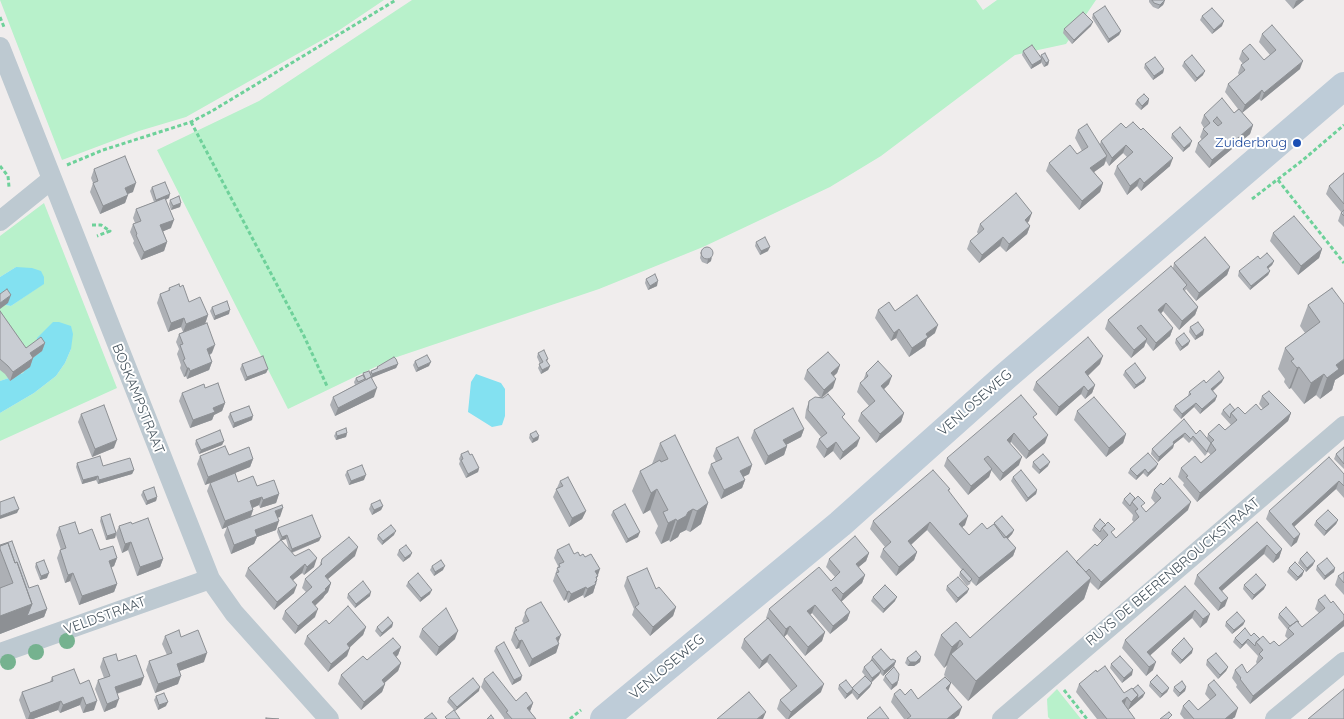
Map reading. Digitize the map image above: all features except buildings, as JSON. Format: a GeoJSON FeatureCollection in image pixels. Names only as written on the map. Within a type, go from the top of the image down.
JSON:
{"type":"FeatureCollection","features":[{"type":"Feature","properties":{"kind":"main road","name":"VENLOSEWEG"},"geometry":{"type":"LineString","coordinates":[[604,719],[840,524],[992,388],[1344,86]]}},
{"type":"Feature","properties":{"kind":"street","name":"BOSKAMPSTRAAT"},"geometry":{"type":"LineString","coordinates":[[0,47],[210,579],[234,613],[329,719]]}},
{"type":"Feature","properties":{"kind":"street"},"geometry":{"type":"LineString","coordinates":[[0,220],[52,179]]}},
{"type":"Feature","properties":{"kind":"street","name":"RUYS DE BEERENBROUCKSTRAAT"},"geometry":{"type":"LineString","coordinates":[[1002,719],[1023,712],[1344,426]]}},
{"type":"Feature","properties":{"kind":"street","name":"VELDSTRAAT"},"geometry":{"type":"LineString","coordinates":[[0,653],[210,579]]}},
{"type":"Feature","properties":{"kind":"street"},"geometry":{"type":"LineString","coordinates":[[1275,719],[1344,662]]}},
{"type":"Feature","properties":{"kind":"path"},"geometry":{"type":"LineString","coordinates":[[52,179],[62,167],[104,150],[191,122],[396,0]]}},
{"type":"Feature","properties":{"kind":"path"},"geometry":{"type":"LineString","coordinates":[[191,122],[304,336],[327,386]]}},
{"type":"Feature","properties":{"kind":"path"},"geometry":{"type":"LineString","coordinates":[[1278,180],[1344,263]]}},
{"type":"Feature","properties":{"kind":"path"},"geometry":{"type":"LineString","coordinates":[[1070,697],[1087,719]]}},
{"type":"Feature","properties":{"kind":"green space"},"geometry":{"type":"Polygon","coordinates":[[[0,0],[384,0],[338,31],[186,117],[139,131],[62,160],[0,0]]]}},
{"type":"Feature","properties":{"kind":"green space"},"geometry":{"type":"Polygon","coordinates":[[[412,0],[976,0],[983,10],[997,0],[1096,0],[1066,44],[1015,55],[881,156],[830,187],[703,247],[599,289],[394,358],[288,409],[157,150],[259,101],[412,0]]]}},
{"type":"Feature","properties":{"kind":"green space"},"geometry":{"type":"Polygon","coordinates":[[[44,203],[117,388],[0,441],[0,413],[34,393],[56,376],[65,363],[71,349],[34,355],[23,373],[0,381],[0,304],[11,306],[43,284],[16,267],[0,277],[0,236],[44,203]]]}},
{"type":"Feature","properties":{"kind":"green space"},"geometry":{"type":"Polygon","coordinates":[[[1057,689],[1081,719],[1050,719],[1048,717],[1047,699],[1057,689]]]}},
{"type":"Feature","properties":{"kind":"water"},"geometry":{"type":"Polygon","coordinates":[[[16,267],[32,268],[41,271],[44,277],[44,284],[11,306],[0,304],[0,277],[16,267]]]}},
{"type":"Feature","properties":{"kind":"water"},"geometry":{"type":"Polygon","coordinates":[[[53,322],[71,326],[73,334],[71,349],[65,363],[56,376],[34,393],[0,413],[0,381],[23,373],[34,355],[37,338],[53,322]]]}},
{"type":"Feature","properties":{"kind":"water"},"geometry":{"type":"Polygon","coordinates":[[[476,374],[501,383],[505,389],[505,416],[502,425],[492,427],[468,412],[471,382],[476,374]]]}},
{"type":"Feature","properties":{"kind":"place","name":"Zuiderbrug"},"geometry":{"type":"Point","coordinates":[1297,143]}}]}
